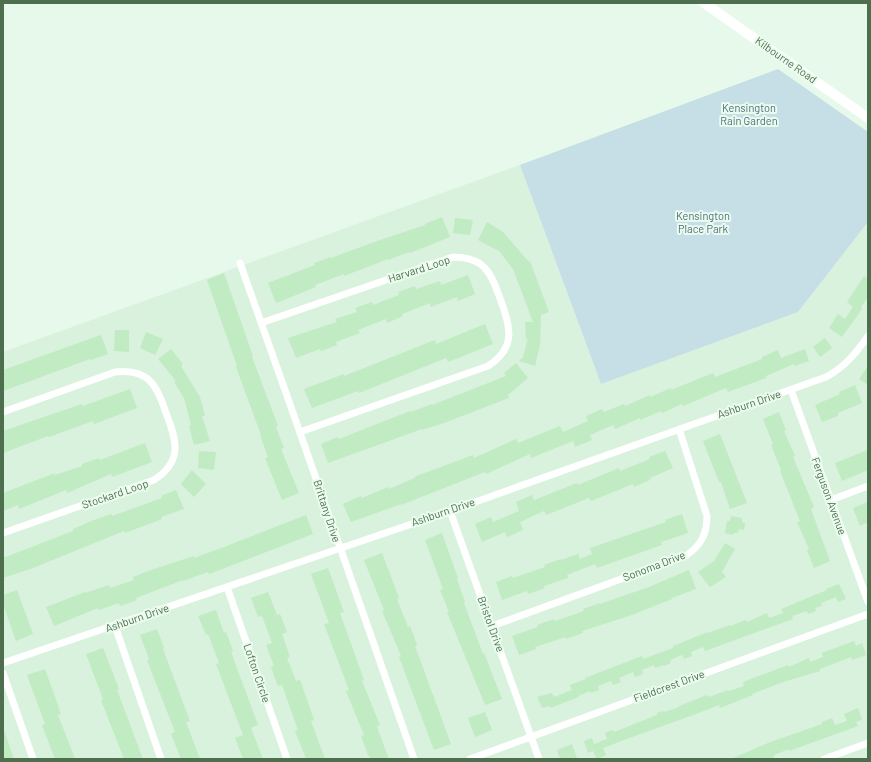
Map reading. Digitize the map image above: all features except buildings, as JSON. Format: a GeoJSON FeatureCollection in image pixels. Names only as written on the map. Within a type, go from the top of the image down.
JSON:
{"type":"FeatureCollection","features":[{"type":"Feature","properties":{"kind":"main road","name":"Kilbourne Road"},"geometry":{"type":"LineString","coordinates":[[704,3],[868,118]]}},
{"type":"Feature","properties":{"kind":"street","name":"Harvard Loop"},"geometry":{"type":"LineString","coordinates":[[261,323],[453,257],[471,259],[487,270],[493,278],[508,319],[510,336],[508,345],[503,354],[488,366],[300,432]]}},
{"type":"Feature","properties":{"kind":"street","name":"Brittany Drive"},"geometry":{"type":"LineString","coordinates":[[240,263],[414,759]]}},
{"type":"Feature","properties":{"kind":"street","name":"Ashburn Drive"},"geometry":{"type":"LineString","coordinates":[[3,663],[450,511],[826,377],[847,363],[868,336]]}},
{"type":"Feature","properties":{"kind":"street","name":"Stockard Loop"},"geometry":{"type":"LineString","coordinates":[[3,412],[115,372],[132,372],[141,375],[155,386],[160,394],[176,441],[173,460],[165,472],[154,480],[3,533]]}},
{"type":"Feature","properties":{"kind":"street","name":"Ferguson Avenue"},"geometry":{"type":"LineString","coordinates":[[791,390],[868,602]]}},
{"type":"Feature","properties":{"kind":"street","name":"Sonoma Drive"},"geometry":{"type":"LineString","coordinates":[[492,626],[687,555],[701,543],[708,525],[708,516],[679,429]]}},
{"type":"Feature","properties":{"kind":"street"},"geometry":{"type":"LineString","coordinates":[[831,500],[868,486]]}},
{"type":"Feature","properties":{"kind":"street","name":"Bristol Drive"},"geometry":{"type":"LineString","coordinates":[[450,511],[539,759]]}},
{"type":"Feature","properties":{"kind":"street","name":"Lofton Circle"},"geometry":{"type":"LineString","coordinates":[[227,587],[287,759]]}},
{"type":"Feature","properties":{"kind":"street","name":"Fieldcrest Drive"},"geometry":{"type":"LineString","coordinates":[[470,759],[868,614]]}},
{"type":"Feature","properties":{"kind":"street"},"geometry":{"type":"LineString","coordinates":[[114,626],[161,759]]}},
{"type":"Feature","properties":{"kind":"street"},"geometry":{"type":"LineString","coordinates":[[3,673],[33,759]]}},
{"type":"Feature","properties":{"kind":"street"},"geometry":{"type":"LineString","coordinates":[[824,759],[868,743]]}},
{"type":"Feature","properties":{"kind":"shaded area"},"geometry":{"type":"Polygon","coordinates":[[[520,165],[601,384],[798,312],[868,222],[868,759],[3,759],[3,352],[520,165]]]}},
{"type":"Feature","properties":{"kind":"green space","name":"Kensington Place Park"},"geometry":{"type":"Polygon","coordinates":[[[778,69],[868,132],[868,222],[798,312],[601,384],[520,165],[778,69]]]}},
{"type":"Feature","properties":{"kind":"park label","name":"Kensington Rain Garden"},"geometry":{"type":"Point","coordinates":[749,114]}}]}
